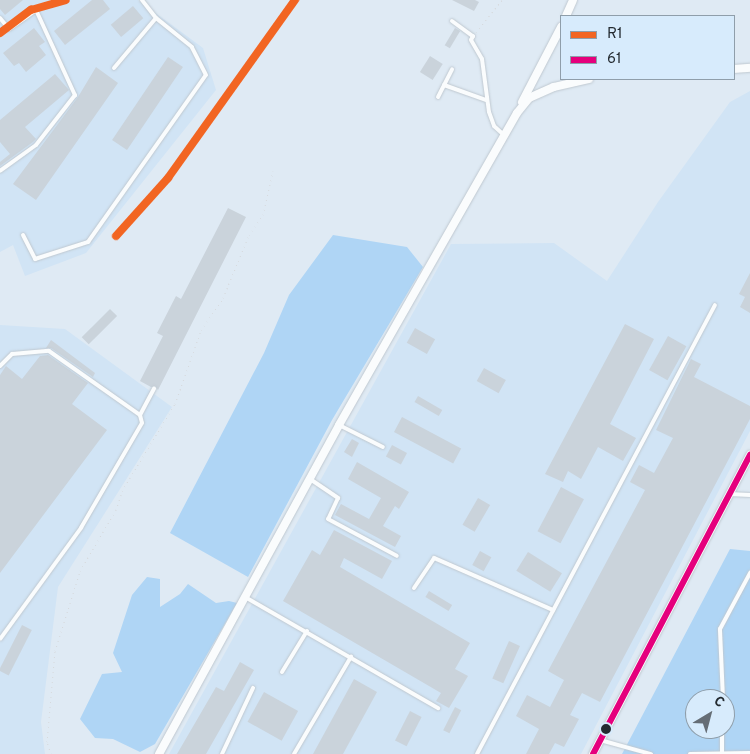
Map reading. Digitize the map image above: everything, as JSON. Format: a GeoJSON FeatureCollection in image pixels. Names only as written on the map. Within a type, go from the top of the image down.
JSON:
{"type":"FeatureCollection","features":[{"type":"Feature","properties":{"kind":"street"},"geometry":{"type":"LineString","coordinates":[[566,15],[573,0]]}},
{"type":"Feature","properties":{"kind":"street"},"geometry":{"type":"LineString","coordinates":[[159,754],[339,425],[517,113],[560,29]]}},
{"type":"Feature","properties":{"kind":"street"},"geometry":{"type":"LineString","coordinates":[[735,69],[750,68]]}},
{"type":"Feature","properties":{"kind":"street"},"geometry":{"type":"LineString","coordinates":[[517,113],[529,98],[554,87],[585,80]]}},
{"type":"Feature","properties":{"kind":"street"},"geometry":{"type":"LineString","coordinates":[[593,754],[750,455]]}},
{"type":"Feature","properties":{"kind":"lane"},"geometry":{"type":"LineString","coordinates":[[23,236],[35,259],[88,242],[206,75],[192,47],[156,18],[142,0]]}},
{"type":"Feature","properties":{"kind":"lane"},"geometry":{"type":"LineString","coordinates":[[0,18],[2,24],[10,30],[36,10],[75,95],[36,145],[0,171]]}},
{"type":"Feature","properties":{"kind":"lane"},"geometry":{"type":"LineString","coordinates":[[114,68],[156,18]]}},
{"type":"Feature","properties":{"kind":"lane"},"geometry":{"type":"LineString","coordinates":[[452,21],[473,36],[471,40],[482,59],[486,100],[494,126],[504,135]]}},
{"type":"Feature","properties":{"kind":"lane"},"geometry":{"type":"LineString","coordinates":[[438,97],[452,70]]}},
{"type":"Feature","properties":{"kind":"lane"},"geometry":{"type":"LineString","coordinates":[[444,85],[486,100]]}},
{"type":"Feature","properties":{"kind":"lane"},"geometry":{"type":"LineString","coordinates":[[477,754],[715,305]]}},
{"type":"Feature","properties":{"kind":"lane"},"geometry":{"type":"LineString","coordinates":[[0,366],[12,354],[49,351],[140,415]]}},
{"type":"Feature","properties":{"kind":"lane"},"geometry":{"type":"LineString","coordinates":[[0,639],[81,528],[139,433],[140,415],[154,389]]}},
{"type":"Feature","properties":{"kind":"lane"},"geometry":{"type":"LineString","coordinates":[[339,425],[383,447]]}},
{"type":"Feature","properties":{"kind":"lane"},"geometry":{"type":"LineString","coordinates":[[310,479],[338,498],[328,520],[397,556]]}},
{"type":"Feature","properties":{"kind":"lane"},"geometry":{"type":"LineString","coordinates":[[729,494],[750,496]]}},
{"type":"Feature","properties":{"kind":"lane"},"geometry":{"type":"LineString","coordinates":[[414,588],[434,558],[553,610]]}},
{"type":"Feature","properties":{"kind":"lane"},"geometry":{"type":"LineString","coordinates":[[723,689],[720,629],[750,573]]}},
{"type":"Feature","properties":{"kind":"lane"},"geometry":{"type":"LineString","coordinates":[[244,597],[351,656],[438,708]]}},
{"type":"Feature","properties":{"kind":"lane"},"geometry":{"type":"LineString","coordinates":[[282,672],[307,631]]}},
{"type":"Feature","properties":{"kind":"lane"},"geometry":{"type":"LineString","coordinates":[[294,754],[351,656]]}},
{"type":"Feature","properties":{"kind":"lane"},"geometry":{"type":"LineString","coordinates":[[222,754],[253,688]]}},
{"type":"Feature","properties":{"kind":"lane"},"geometry":{"type":"LineString","coordinates":[[722,739],[722,753]]}},
{"type":"Feature","properties":{"kind":"lane"},"geometry":{"type":"LineString","coordinates":[[600,740],[651,754]]}},
{"type":"Feature","properties":{"kind":"lane"},"geometry":{"type":"LineString","coordinates":[[690,754],[750,753]]}},
{"type":"Feature","properties":{"kind":"path"},"geometry":{"type":"LineString","coordinates":[[473,36],[502,0]]}},
{"type":"Feature","properties":{"kind":"path"},"geometry":{"type":"LineString","coordinates":[[51,754],[47,742],[55,651],[80,571],[116,510],[122,491],[175,404],[201,330],[223,298],[249,235],[263,215],[272,170]]}},
{"type":"Feature","properties":{"kind":"shaded area"},"geometry":{"type":"Polygon","coordinates":[[[0,0],[138,0],[203,48],[216,90],[86,253],[25,276],[13,245],[0,252],[0,0]]]}},
{"type":"Feature","properties":{"kind":"shaded area"},"geometry":{"type":"Polygon","coordinates":[[[750,91],[750,431],[581,754],[169,754],[451,244],[554,243],[607,281],[658,202],[730,102],[750,91]]]}},
{"type":"Feature","properties":{"kind":"shaded area"},"geometry":{"type":"Polygon","coordinates":[[[333,235],[407,247],[423,267],[332,420],[248,577],[170,533],[264,353],[289,295],[333,235]]]}},
{"type":"Feature","properties":{"kind":"shaded area"},"geometry":{"type":"Polygon","coordinates":[[[0,325],[65,329],[172,407],[58,587],[41,722],[45,754],[0,754],[0,325]]]}},
{"type":"Feature","properties":{"kind":"shaded area"},"geometry":{"type":"Polygon","coordinates":[[[730,549],[750,551],[750,754],[622,754],[730,549]]]}},
{"type":"Feature","properties":{"kind":"shaded area"},"geometry":{"type":"Polygon","coordinates":[[[147,577],[160,579],[160,607],[180,594],[188,584],[216,603],[229,601],[237,603],[155,744],[140,752],[113,739],[95,738],[80,719],[102,674],[122,672],[113,653],[132,595],[147,577]]]}},
{"type":"Feature","properties":{"kind":"building"},"geometry":{"type":"Polygon","coordinates":[[[0,0],[23,0],[5,15],[0,9],[0,0]]]}},
{"type":"Feature","properties":{"kind":"building"},"geometry":{"type":"Polygon","coordinates":[[[92,0],[103,0],[110,9],[65,45],[54,31],[92,0]]]}},
{"type":"Feature","properties":{"kind":"building"},"geometry":{"type":"Polygon","coordinates":[[[452,0],[475,0],[479,2],[474,11],[452,0]]]}},
{"type":"Feature","properties":{"kind":"building"},"geometry":{"type":"Polygon","coordinates":[[[133,6],[143,18],[121,37],[111,25],[133,6]]]}},
{"type":"Feature","properties":{"kind":"building"},"geometry":{"type":"Polygon","coordinates":[[[34,28],[45,42],[39,46],[46,55],[26,72],[19,63],[14,66],[3,53],[34,28]]]}},
{"type":"Feature","properties":{"kind":"building"},"geometry":{"type":"Polygon","coordinates":[[[455,28],[460,31],[450,48],[445,45],[455,28]]]}},
{"type":"Feature","properties":{"kind":"building"},"geometry":{"type":"Polygon","coordinates":[[[430,56],[443,64],[433,80],[420,72],[430,56]]]}},
{"type":"Feature","properties":{"kind":"building"},"geometry":{"type":"Polygon","coordinates":[[[168,57],[183,67],[127,150],[112,140],[168,57]]]}},
{"type":"Feature","properties":{"kind":"building"},"geometry":{"type":"Polygon","coordinates":[[[96,67],[118,83],[36,200],[13,184],[78,97],[96,67]]]}},
{"type":"Feature","properties":{"kind":"building"},"geometry":{"type":"Polygon","coordinates":[[[55,74],[69,90],[25,127],[36,139],[0,166],[0,162],[10,154],[0,142],[0,120],[55,74]]]}},
{"type":"Feature","properties":{"kind":"building"},"geometry":{"type":"Polygon","coordinates":[[[228,208],[246,217],[158,390],[155,386],[151,387],[140,381],[163,336],[157,333],[176,296],[181,299],[228,208]]]}},
{"type":"Feature","properties":{"kind":"building"},"geometry":{"type":"Polygon","coordinates":[[[750,273],[750,313],[740,307],[745,297],[739,294],[750,273]]]}},
{"type":"Feature","properties":{"kind":"building"},"geometry":{"type":"Polygon","coordinates":[[[110,309],[117,316],[89,344],[82,337],[110,309]]]}},
{"type":"Feature","properties":{"kind":"building"},"geometry":{"type":"Polygon","coordinates":[[[625,324],[654,339],[610,424],[636,438],[623,461],[598,447],[581,479],[568,471],[563,482],[545,474],[625,324]]]}},
{"type":"Feature","properties":{"kind":"building"},"geometry":{"type":"Polygon","coordinates":[[[415,328],[435,339],[427,354],[407,343],[415,328]]]}},
{"type":"Feature","properties":{"kind":"building"},"geometry":{"type":"Polygon","coordinates":[[[668,336],[686,346],[667,380],[649,370],[668,336]]]}},
{"type":"Feature","properties":{"kind":"building"},"geometry":{"type":"Polygon","coordinates":[[[51,340],[95,373],[93,377],[51,348],[46,348],[51,340]]]}},
{"type":"Feature","properties":{"kind":"building"},"geometry":{"type":"Polygon","coordinates":[[[48,355],[88,383],[72,404],[107,430],[0,573],[0,375],[6,366],[22,379],[40,356],[48,355]]]}},
{"type":"Feature","properties":{"kind":"building"},"geometry":{"type":"Polygon","coordinates":[[[691,359],[701,364],[694,377],[750,406],[750,419],[600,702],[582,693],[570,715],[579,719],[564,747],[555,743],[549,754],[526,754],[539,729],[516,716],[527,695],[550,707],[564,680],[548,671],[645,490],[630,482],[639,465],[654,473],[673,438],[656,430],[691,359]]]}},
{"type":"Feature","properties":{"kind":"building"},"geometry":{"type":"Polygon","coordinates":[[[484,368],[506,380],[499,393],[477,381],[484,368]]]}},
{"type":"Feature","properties":{"kind":"building"},"geometry":{"type":"Polygon","coordinates":[[[418,396],[442,410],[439,416],[414,402],[418,396]]]}},
{"type":"Feature","properties":{"kind":"building"},"geometry":{"type":"Polygon","coordinates":[[[402,417],[461,448],[453,463],[394,432],[402,417]]]}},
{"type":"Feature","properties":{"kind":"building"},"geometry":{"type":"Polygon","coordinates":[[[352,439],[359,443],[352,457],[344,452],[352,439]]]}},
{"type":"Feature","properties":{"kind":"building"},"geometry":{"type":"Polygon","coordinates":[[[392,445],[407,453],[401,464],[386,456],[392,445]]]}},
{"type":"Feature","properties":{"kind":"building"},"geometry":{"type":"Polygon","coordinates":[[[357,462],[409,492],[399,509],[395,506],[383,526],[401,536],[395,547],[335,515],[341,504],[369,519],[381,498],[348,479],[357,462]]]}},
{"type":"Feature","properties":{"kind":"building"},"geometry":{"type":"Polygon","coordinates":[[[561,487],[584,499],[560,543],[538,531],[561,487]]]}},
{"type":"Feature","properties":{"kind":"building"},"geometry":{"type":"Polygon","coordinates":[[[478,498],[490,505],[475,532],[463,525],[478,498]]]}},
{"type":"Feature","properties":{"kind":"building"},"geometry":{"type":"Polygon","coordinates":[[[334,530],[392,561],[382,579],[344,558],[340,567],[470,643],[455,669],[468,676],[449,708],[436,701],[441,693],[283,601],[312,550],[320,555],[334,530]]]}},
{"type":"Feature","properties":{"kind":"building"},"geometry":{"type":"Polygon","coordinates":[[[480,551],[491,557],[484,571],[472,565],[480,551]]]}},
{"type":"Feature","properties":{"kind":"building"},"geometry":{"type":"Polygon","coordinates":[[[528,552],[562,573],[550,592],[516,571],[528,552]]]}},
{"type":"Feature","properties":{"kind":"building"},"geometry":{"type":"Polygon","coordinates":[[[429,591],[452,605],[449,611],[425,597],[429,591]]]}},
{"type":"Feature","properties":{"kind":"building"},"geometry":{"type":"Polygon","coordinates":[[[22,625],[32,630],[9,675],[0,671],[0,668],[22,625]]]}},
{"type":"Feature","properties":{"kind":"building"},"geometry":{"type":"Polygon","coordinates":[[[509,641],[520,646],[503,683],[492,678],[509,641]]]}},
{"type":"Feature","properties":{"kind":"building"},"geometry":{"type":"Polygon","coordinates":[[[240,662],[254,670],[206,754],[177,754],[216,687],[224,691],[240,662]]]}},
{"type":"Feature","properties":{"kind":"building"},"geometry":{"type":"Polygon","coordinates":[[[354,679],[377,692],[343,754],[313,754],[354,679]]]}},
{"type":"Feature","properties":{"kind":"building"},"geometry":{"type":"Polygon","coordinates":[[[264,692],[298,711],[282,741],[248,722],[264,692]]]}},
{"type":"Feature","properties":{"kind":"building"},"geometry":{"type":"Polygon","coordinates":[[[455,707],[461,710],[449,733],[443,730],[455,707]]]}},
{"type":"Feature","properties":{"kind":"building"},"geometry":{"type":"Polygon","coordinates":[[[410,711],[422,717],[407,746],[395,740],[410,711]]]}},
{"type":"Feature","properties":{"kind":"transit line","name":"R1"},"geometry":{"type":"LineString","coordinates":[[0,33],[31,10],[66,0]]}},
{"type":"Feature","properties":{"kind":"transit line","name":"R1"},"geometry":{"type":"LineString","coordinates":[[116,236],[168,178],[295,0]]}},
{"type":"Feature","properties":{"kind":"transit line","name":"61"},"geometry":{"type":"LineString","coordinates":[[593,754],[750,455]]}}]}
